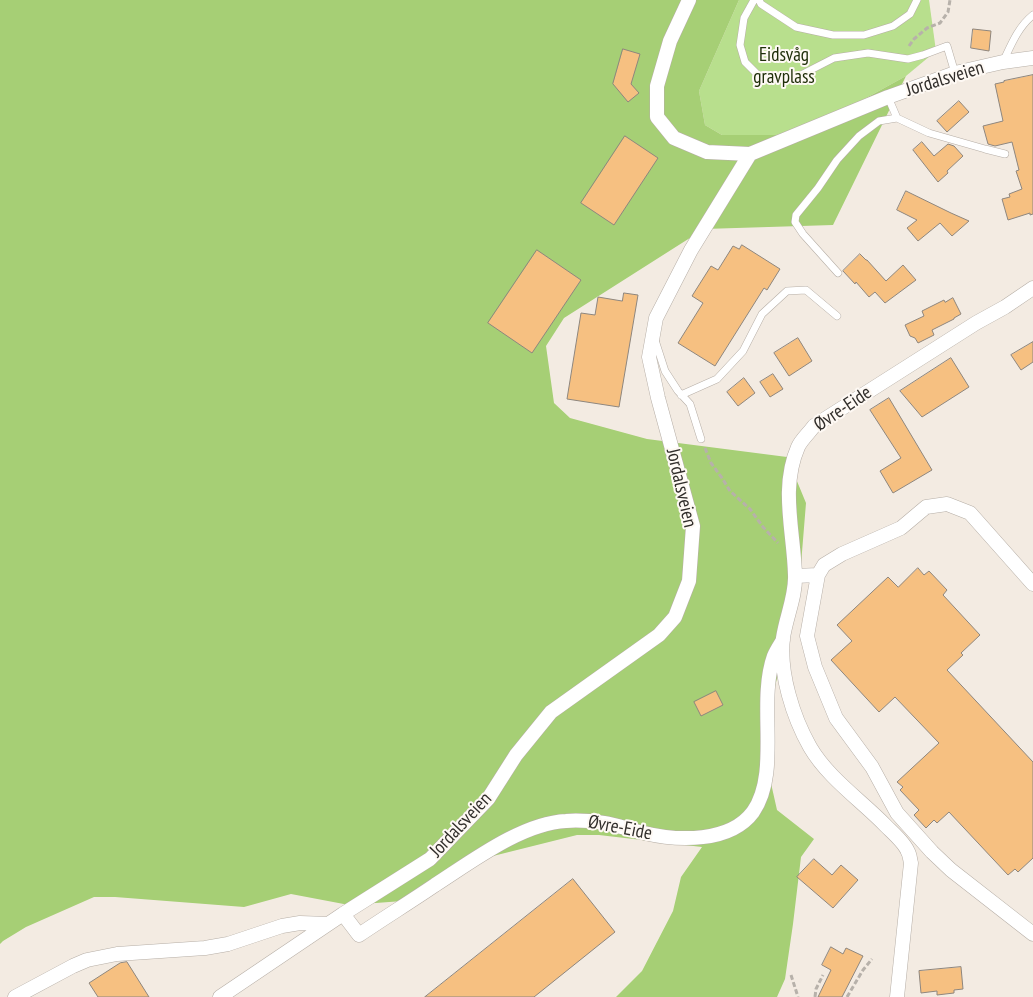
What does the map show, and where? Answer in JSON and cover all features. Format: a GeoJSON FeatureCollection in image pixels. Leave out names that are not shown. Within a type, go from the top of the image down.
{"type":"FeatureCollection","features":[{"type":"Feature","properties":{"kind":"street"},"geometry":{"type":"LineString","coordinates":[[689,0],[670,41],[657,86],[658,117],[674,138],[707,152],[750,154]]}},
{"type":"Feature","properties":{"kind":"street","name":"Jordalsveien"},"geometry":{"type":"LineString","coordinates":[[220,997],[343,914],[430,859],[488,799],[516,755],[551,712],[659,635],[675,617],[689,581],[693,526],[658,398],[649,357],[656,318],[691,250],[750,154],[888,97],[955,73],[1003,62],[1033,58]]}},
{"type":"Feature","properties":{"kind":"street","name":"Øvre-Eide"},"geometry":{"type":"LineString","coordinates":[[897,997],[911,863],[908,851],[880,819],[833,776],[822,763],[811,748],[788,694],[783,661],[783,639],[793,598],[795,576],[789,490],[791,466],[799,445],[814,426],[1033,288]]}},
{"type":"Feature","properties":{"kind":"street"},"geometry":{"type":"LineString","coordinates":[[1033,584],[970,513],[947,504],[926,508],[901,528],[842,554],[824,566],[818,575],[807,636],[815,667],[836,718],[872,767],[897,813],[951,870],[1033,934]]}},
{"type":"Feature","properties":{"kind":"street"},"geometry":{"type":"LineString","coordinates":[[795,576],[818,575]]}},
{"type":"Feature","properties":{"kind":"street","name":"Øvre-Eide"},"geometry":{"type":"LineString","coordinates":[[343,914],[359,935],[487,852],[531,828],[548,824],[563,821],[590,821],[646,834],[670,837],[705,837],[731,830],[744,822],[759,803],[762,794],[766,768],[769,673],[774,655],[783,639]]}},
{"type":"Feature","properties":{"kind":"street"},"geometry":{"type":"LineString","coordinates":[[15,997],[72,966],[87,960],[117,954],[205,948],[228,944],[282,926],[300,923],[328,924]]}},
{"type":"Feature","properties":{"kind":"lane"},"geometry":{"type":"LineString","coordinates":[[754,0],[744,18],[740,45],[745,62],[758,76],[778,79],[797,77],[834,58],[868,53],[908,59],[947,46],[955,73]]}},
{"type":"Feature","properties":{"kind":"lane"},"geometry":{"type":"LineString","coordinates":[[758,0],[761,4],[796,27],[832,35],[864,35],[893,26],[910,14],[917,0]]}},
{"type":"Feature","properties":{"kind":"lane","name":"Jordalsveien"},"geometry":{"type":"LineString","coordinates":[[1003,62],[1013,40],[1027,20],[1033,15]]}},
{"type":"Feature","properties":{"kind":"lane","name":"Jordalsveien"},"geometry":{"type":"LineString","coordinates":[[888,97],[897,118]]}},
{"type":"Feature","properties":{"kind":"lane","name":"Jordalsveien"},"geometry":{"type":"LineString","coordinates":[[838,273],[802,234],[795,222],[796,215],[818,188],[837,160],[859,136],[879,121],[897,118],[929,133],[1005,154]]}},
{"type":"Feature","properties":{"kind":"lane"},"geometry":{"type":"LineString","coordinates":[[681,395],[717,379],[743,351],[762,314],[786,291],[806,290],[837,316]]}},
{"type":"Feature","properties":{"kind":"lane"},"geometry":{"type":"LineString","coordinates":[[653,335],[665,371],[681,395],[690,404],[701,439]]}},
{"type":"Feature","properties":{"kind":"path"},"geometry":{"type":"LineString","coordinates":[[908,59],[907,48],[927,28],[940,23],[948,12],[950,0]]}},
{"type":"Feature","properties":{"kind":"path"},"geometry":{"type":"LineString","coordinates":[[701,439],[711,463],[730,491],[750,509],[775,541],[786,550],[793,552]]}},
{"type":"Feature","properties":{"kind":"path"},"geometry":{"type":"LineString","coordinates":[[847,997],[872,959]]}},
{"type":"Feature","properties":{"kind":"path"},"geometry":{"type":"LineString","coordinates":[[790,974],[798,997]]}},
{"type":"Feature","properties":{"kind":"path"},"geometry":{"type":"LineString","coordinates":[[815,997],[816,989],[823,975]]}},
{"type":"Feature","properties":{"kind":"green space"},"geometry":{"type":"Polygon","coordinates":[[[0,0],[739,0],[699,91],[705,125],[722,135],[790,135],[817,125],[906,76],[833,225],[704,229],[564,318],[546,346],[554,403],[570,418],[647,439],[787,457],[806,503],[799,589],[768,715],[768,770],[777,810],[814,839],[801,857],[785,979],[777,997],[616,997],[642,971],[673,911],[681,877],[702,847],[599,835],[577,835],[477,860],[416,900],[349,905],[291,894],[244,907],[94,897],[26,927],[0,944],[0,0]]]}},
{"type":"Feature","properties":{"kind":"green space","name":"Eidsvåg gravplass"},"geometry":{"type":"Polygon","coordinates":[[[739,0],[929,0],[936,51],[906,76],[817,125],[790,135],[722,135],[705,125],[699,91],[739,0]]]}},
{"type":"Feature","properties":{"kind":"building"},"geometry":{"type":"Polygon","coordinates":[[[973,29],[991,31],[989,51],[971,48],[973,29]]]}},
{"type":"Feature","properties":{"kind":"building"},"geometry":{"type":"Polygon","coordinates":[[[623,49],[640,54],[631,84],[639,93],[628,102],[613,84],[623,49]]]}},
{"type":"Feature","properties":{"kind":"building"},"geometry":{"type":"Polygon","coordinates":[[[1033,75],[1033,214],[1030,215],[1030,213],[1008,220],[1002,199],[1010,197],[1009,194],[1022,189],[1016,171],[1019,170],[1012,142],[995,146],[988,144],[983,126],[1003,121],[995,84],[1033,75]]]}},
{"type":"Feature","properties":{"kind":"building"},"geometry":{"type":"Polygon","coordinates":[[[959,101],[969,112],[947,132],[937,121],[959,101]]]}},
{"type":"Feature","properties":{"kind":"building"},"geometry":{"type":"Polygon","coordinates":[[[625,136],[658,158],[614,225],[581,203],[625,136]]]}},
{"type":"Feature","properties":{"kind":"building"},"geometry":{"type":"Polygon","coordinates":[[[922,142],[934,156],[948,144],[954,146],[963,156],[938,182],[913,150],[922,142]]]}},
{"type":"Feature","properties":{"kind":"building"},"geometry":{"type":"Polygon","coordinates":[[[906,191],[969,221],[952,236],[940,223],[918,241],[907,228],[917,220],[897,210],[906,191]]]}},
{"type":"Feature","properties":{"kind":"building"},"geometry":{"type":"Polygon","coordinates":[[[742,245],[780,269],[767,290],[764,288],[715,366],[678,343],[703,303],[692,296],[711,266],[718,270],[733,246],[739,249],[742,245]]]}},
{"type":"Feature","properties":{"kind":"building"},"geometry":{"type":"Polygon","coordinates":[[[537,250],[581,280],[532,353],[488,323],[537,250]]]}},
{"type":"Feature","properties":{"kind":"building"},"geometry":{"type":"Polygon","coordinates":[[[860,254],[886,281],[903,265],[916,280],[885,303],[875,292],[869,297],[843,271],[860,254]]]}},
{"type":"Feature","properties":{"kind":"building"},"geometry":{"type":"Polygon","coordinates":[[[624,293],[638,295],[619,407],[567,399],[581,313],[595,315],[598,297],[622,301],[624,293]]]}},
{"type":"Feature","properties":{"kind":"building"},"geometry":{"type":"Polygon","coordinates":[[[953,298],[961,314],[932,330],[934,335],[918,343],[915,338],[910,336],[905,325],[924,316],[922,311],[944,300],[945,302],[953,298]]]}},
{"type":"Feature","properties":{"kind":"building"},"geometry":{"type":"Polygon","coordinates":[[[798,338],[812,361],[789,376],[774,353],[798,338]]]}},
{"type":"Feature","properties":{"kind":"building"},"geometry":{"type":"Polygon","coordinates":[[[1033,342],[1033,362],[1021,370],[1011,355],[1033,342]]]}},
{"type":"Feature","properties":{"kind":"building"},"geometry":{"type":"Polygon","coordinates":[[[951,358],[969,387],[922,417],[900,391],[951,358]]]}},
{"type":"Feature","properties":{"kind":"building"},"geometry":{"type":"Polygon","coordinates":[[[773,374],[783,389],[770,397],[760,382],[773,374]]]}},
{"type":"Feature","properties":{"kind":"building"},"geometry":{"type":"Polygon","coordinates":[[[744,378],[755,393],[738,406],[727,392],[744,378]]]}},
{"type":"Feature","properties":{"kind":"building"},"geometry":{"type":"Polygon","coordinates":[[[889,398],[932,470],[893,493],[880,471],[901,458],[870,410],[889,398]]]}},
{"type":"Feature","properties":{"kind":"building"},"geometry":{"type":"Polygon","coordinates":[[[918,568],[924,575],[929,571],[947,590],[943,595],[980,635],[947,670],[1033,762],[1033,858],[1018,872],[1015,869],[1008,875],[949,812],[937,823],[934,820],[926,828],[914,815],[919,810],[900,790],[903,787],[897,782],[939,743],[895,697],[879,712],[831,660],[852,641],[837,625],[888,577],[898,587],[918,568]]]}},
{"type":"Feature","properties":{"kind":"building"},"geometry":{"type":"Polygon","coordinates":[[[716,691],[723,705],[701,716],[694,702],[716,691]]]}},
{"type":"Feature","properties":{"kind":"building"},"geometry":{"type":"Polygon","coordinates":[[[814,859],[832,875],[841,865],[858,880],[833,908],[797,877],[814,859]]]}},
{"type":"Feature","properties":{"kind":"building"},"geometry":{"type":"Polygon","coordinates":[[[573,879],[615,932],[534,997],[425,997],[573,879]]]}},
{"type":"Feature","properties":{"kind":"building"},"geometry":{"type":"Polygon","coordinates":[[[831,947],[843,954],[846,948],[863,956],[842,997],[818,997],[831,970],[822,965],[831,947]]]}},
{"type":"Feature","properties":{"kind":"building"},"geometry":{"type":"Polygon","coordinates":[[[127,962],[149,997],[98,997],[89,983],[120,963],[127,962]]]}},
{"type":"Feature","properties":{"kind":"building"},"geometry":{"type":"Polygon","coordinates":[[[961,967],[963,989],[954,990],[954,993],[937,995],[937,991],[921,993],[919,971],[961,967]]]}}]}
